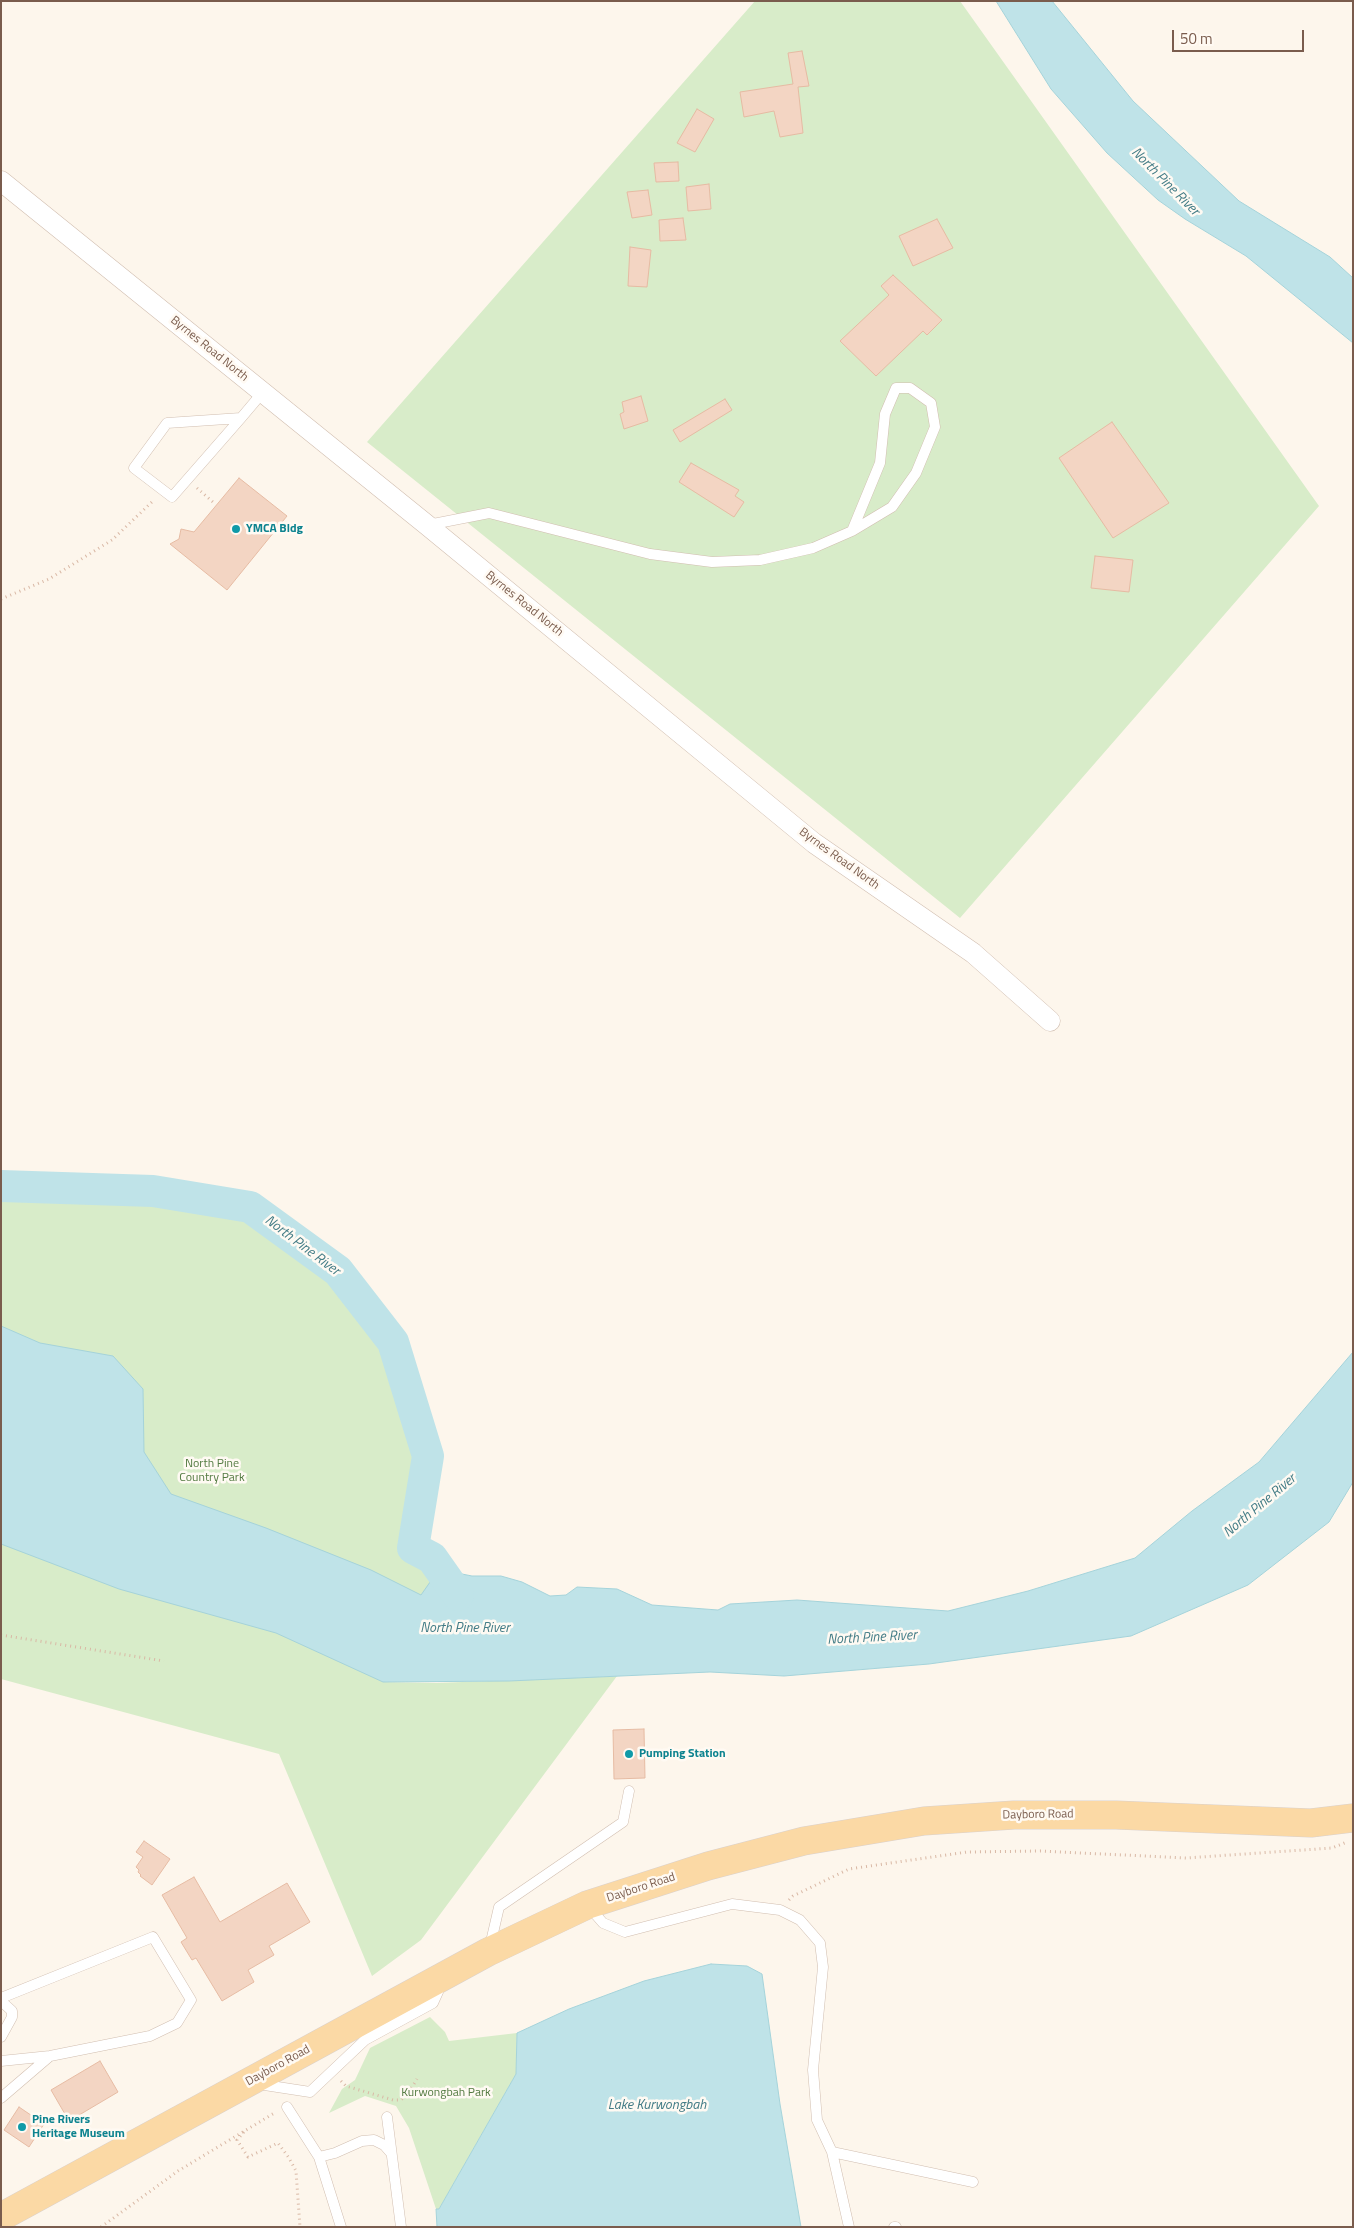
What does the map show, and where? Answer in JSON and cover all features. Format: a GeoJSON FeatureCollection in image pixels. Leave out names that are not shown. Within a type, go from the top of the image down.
{"type":"FeatureCollection","features":[{"type":"Feature","properties":{"kind":"main road","name":"Dayboro Road"},"geometry":{"type":"LineString","coordinates":[[1,2217],[488,1952],[587,1905],[708,1866],[804,1841],[924,1822],[1014,1815],[1067,1814],[1311,1823],[1353,1818]]}},
{"type":"Feature","properties":{"kind":"street","name":"Byrnes Road North"},"geometry":{"type":"LineString","coordinates":[[1,181],[427,525],[814,842],[973,953],[1050,1021]]}},
{"type":"Feature","properties":{"kind":"lane"},"geometry":{"type":"LineString","coordinates":[[427,525],[489,513],[650,554],[712,562],[760,560],[813,548],[852,532],[892,507],[916,473],[935,427],[931,403],[910,388],[896,388],[885,414],[880,463],[852,532]]}},
{"type":"Feature","properties":{"kind":"lane"},"geometry":{"type":"LineString","coordinates":[[241,418],[167,424],[134,468],[172,497],[186,480],[241,418],[263,392]]}},
{"type":"Feature","properties":{"kind":"lane"},"geometry":{"type":"LineString","coordinates":[[488,1952],[499,1908],[623,1822],[628,1791]]}},
{"type":"Feature","properties":{"kind":"lane"},"geometry":{"type":"LineString","coordinates":[[587,1905],[604,1923],[625,1932],[732,1904],[780,1910],[800,1920],[820,1943],[823,1967],[813,2070],[817,2120],[832,2152],[849,2227]]}},
{"type":"Feature","properties":{"kind":"lane"},"geometry":{"type":"LineString","coordinates":[[1,2037],[12,2017],[12,2011],[1,2000],[153,1937],[191,2000],[177,2023],[150,2036],[50,2056],[1,2061]]}},
{"type":"Feature","properties":{"kind":"lane"},"geometry":{"type":"LineString","coordinates":[[248,2083],[310,2092],[365,2040],[433,2003],[445,1975]]}},
{"type":"Feature","properties":{"kind":"lane"},"geometry":{"type":"LineString","coordinates":[[1,2098],[50,2056]]}},
{"type":"Feature","properties":{"kind":"lane"},"geometry":{"type":"LineString","coordinates":[[287,2107],[319,2156],[341,2227]]}},
{"type":"Feature","properties":{"kind":"lane"},"geometry":{"type":"LineString","coordinates":[[387,2117],[401,2227]]}},
{"type":"Feature","properties":{"kind":"lane"},"geometry":{"type":"LineString","coordinates":[[319,2156],[335,2153],[362,2141],[374,2140],[391,2153]]}},
{"type":"Feature","properties":{"kind":"lane"},"geometry":{"type":"LineString","coordinates":[[832,2152],[973,2182]]}},
{"type":"Feature","properties":{"kind":"path"},"geometry":{"type":"LineString","coordinates":[[186,480],[214,502]]}},
{"type":"Feature","properties":{"kind":"path"},"geometry":{"type":"LineString","coordinates":[[1,599],[48,579],[112,540],[163,491]]}},
{"type":"Feature","properties":{"kind":"path"},"geometry":{"type":"LineString","coordinates":[[1,1634],[164,1661]]}},
{"type":"Feature","properties":{"kind":"path"},"geometry":{"type":"LineString","coordinates":[[780,1910],[793,1896],[849,1869],[967,1852],[1040,1851],[1186,1858],[1332,1848],[1353,1840]]}},
{"type":"Feature","properties":{"kind":"path"},"geometry":{"type":"LineString","coordinates":[[331,2072],[346,2086],[393,2100],[400,2100],[409,2092],[417,2079]]}},
{"type":"Feature","properties":{"kind":"path"},"geometry":{"type":"LineString","coordinates":[[101,2227],[178,2171],[287,2107]]}},
{"type":"Feature","properties":{"kind":"path"},"geometry":{"type":"LineString","coordinates":[[244,2131],[237,2140],[248,2157],[278,2143],[289,2158],[296,2170],[300,2227]]}},
{"type":"Feature","properties":{"kind":"green space"},"geometry":{"type":"Polygon","coordinates":[[[755,1],[960,1],[1319,506],[960,918],[367,442],[755,1]]]}},
{"type":"Feature","properties":{"kind":"green space","name":"North Pine Country Park"},"geometry":{"type":"Polygon","coordinates":[[[1,1186],[153,1190],[250,1207],[338,1271],[393,1342],[428,1456],[413,1548],[432,1558],[442,1572],[384,1682],[437,1683],[617,1676],[421,1940],[372,1976],[279,1754],[1,1679],[1,1186]]]}},
{"type":"Feature","properties":{"kind":"green space","name":"Kurwongbah Park"},"geometry":{"type":"Polygon","coordinates":[[[430,2017],[445,2032],[449,2041],[517,2033],[516,2074],[439,2209],[436,2209],[409,2128],[396,2106],[365,2096],[329,2113],[342,2089],[355,2080],[370,2048],[430,2017]]]}},
{"type":"Feature","properties":{"kind":"water","name":"North Pine River"},"geometry":{"type":"Polygon","coordinates":[[[996,1],[1052,1],[1133,101],[1239,201],[1330,257],[1353,278],[1353,343],[1246,256],[1185,219],[1158,200],[1107,153],[1051,89],[996,1]]]}},
{"type":"Feature","properties":{"kind":"water"},"geometry":{"type":"Polygon","coordinates":[[[1,1326],[40,1343],[113,1356],[143,1389],[144,1452],[171,1494],[266,1528],[371,1570],[421,1595],[435,1575],[432,1558],[452,1572],[472,1576],[501,1576],[522,1582],[550,1596],[566,1595],[577,1587],[617,1589],[652,1605],[718,1610],[730,1604],[797,1600],[948,1611],[1028,1591],[1135,1558],[1192,1511],[1259,1462],[1353,1352],[1353,1482],[1329,1522],[1248,1585],[1131,1636],[929,1664],[784,1676],[710,1672],[509,1681],[383,1682],[276,1633],[119,1589],[1,1544],[1,1326]]]}},
{"type":"Feature","properties":{"kind":"water","name":"Lake Kurwongbah"},"geometry":{"type":"Polygon","coordinates":[[[711,1964],[747,1966],[762,1974],[780,2104],[801,2227],[437,2227],[436,2209],[439,2209],[516,2074],[517,2033],[569,2009],[644,1981],[711,1964]]]}},
{"type":"Feature","properties":{"kind":"building"},"geometry":{"type":"Polygon","coordinates":[[[802,51],[809,86],[798,87],[803,133],[780,137],[774,111],[744,117],[740,92],[793,84],[788,53],[802,51]]]}},
{"type":"Feature","properties":{"kind":"building"},"geometry":{"type":"Polygon","coordinates":[[[697,109],[714,119],[695,152],[677,143],[697,109]]]}},
{"type":"Feature","properties":{"kind":"building"},"geometry":{"type":"Polygon","coordinates":[[[678,162],[679,181],[656,182],[654,163],[678,162]]]}},
{"type":"Feature","properties":{"kind":"building"},"geometry":{"type":"Polygon","coordinates":[[[709,184],[711,209],[688,211],[686,187],[709,184]]]}},
{"type":"Feature","properties":{"kind":"building"},"geometry":{"type":"Polygon","coordinates":[[[648,190],[652,215],[632,218],[627,192],[648,190]]]}},
{"type":"Feature","properties":{"kind":"building"},"geometry":{"type":"Polygon","coordinates":[[[683,218],[686,240],[660,241],[659,220],[683,218]]]}},
{"type":"Feature","properties":{"kind":"building"},"geometry":{"type":"Polygon","coordinates":[[[937,219],[953,248],[913,266],[899,236],[937,219]]]}},
{"type":"Feature","properties":{"kind":"building"},"geometry":{"type":"Polygon","coordinates":[[[630,247],[651,250],[647,287],[628,286],[630,247]]]}},
{"type":"Feature","properties":{"kind":"building"},"geometry":{"type":"Polygon","coordinates":[[[893,275],[942,320],[927,335],[923,331],[876,376],[840,341],[889,295],[881,286],[893,275]]]}},
{"type":"Feature","properties":{"kind":"building"},"geometry":{"type":"Polygon","coordinates":[[[641,396],[648,421],[624,429],[620,414],[624,412],[622,402],[641,396]]]}},
{"type":"Feature","properties":{"kind":"building"},"geometry":{"type":"Polygon","coordinates":[[[725,399],[732,410],[680,442],[673,430],[725,399]]]}},
{"type":"Feature","properties":{"kind":"building"},"geometry":{"type":"Polygon","coordinates":[[[1112,422],[1169,503],[1113,538],[1059,458],[1112,422]]]}},
{"type":"Feature","properties":{"kind":"building"},"geometry":{"type":"Polygon","coordinates":[[[691,463],[739,490],[735,496],[744,502],[734,517],[679,482],[691,463]]]}},
{"type":"Feature","properties":{"kind":"building","name":"YMCA Bldg"},"geometry":{"type":"Polygon","coordinates":[[[239,478],[287,516],[227,590],[170,544],[179,539],[181,529],[194,532],[239,478]]]}},
{"type":"Feature","properties":{"kind":"building"},"geometry":{"type":"Polygon","coordinates":[[[1095,556],[1133,560],[1129,592],[1091,588],[1095,556]]]}},
{"type":"Feature","properties":{"kind":"building","name":"Pumping Station"},"geometry":{"type":"Polygon","coordinates":[[[644,1729],[645,1778],[614,1779],[613,1730],[644,1729]]]}},
{"type":"Feature","properties":{"kind":"building"},"geometry":{"type":"Polygon","coordinates":[[[144,1841],[170,1859],[152,1885],[140,1876],[139,1870],[136,1867],[143,1857],[136,1852],[144,1841]]]}},
{"type":"Feature","properties":{"kind":"building"},"geometry":{"type":"Polygon","coordinates":[[[194,1877],[220,1922],[287,1883],[310,1922],[269,1946],[274,1955],[248,1970],[254,1982],[222,2001],[196,1958],[192,1960],[181,1942],[187,1938],[162,1895],[194,1877]]]}},
{"type":"Feature","properties":{"kind":"building"},"geometry":{"type":"Polygon","coordinates":[[[100,2061],[118,2092],[69,2121],[51,2090],[100,2061]]]}},
{"type":"Feature","properties":{"kind":"building","name":"Pine Rivers Heritage Museum"},"geometry":{"type":"Polygon","coordinates":[[[19,2107],[44,2124],[29,2147],[4,2130],[19,2107]]]}},
{"type":"Feature","properties":{"kind":"waterway","name":"North Pine River"},"geometry":{"type":"LineString","coordinates":[[1,1186],[153,1191],[250,1207],[338,1271],[393,1342],[428,1456],[413,1548],[432,1558],[458,1595]]}},
{"type":"Feature","properties":{"kind":"place","name":"YMCA Bldg"},"geometry":{"type":"Point","coordinates":[236,529]}},
{"type":"Feature","properties":{"kind":"place","name":"Pumping Station"},"geometry":{"type":"Point","coordinates":[629,1754]}},
{"type":"Feature","properties":{"kind":"place","name":"Pine Rivers Heritage Museum"},"geometry":{"type":"Point","coordinates":[22,2127]}}]}
